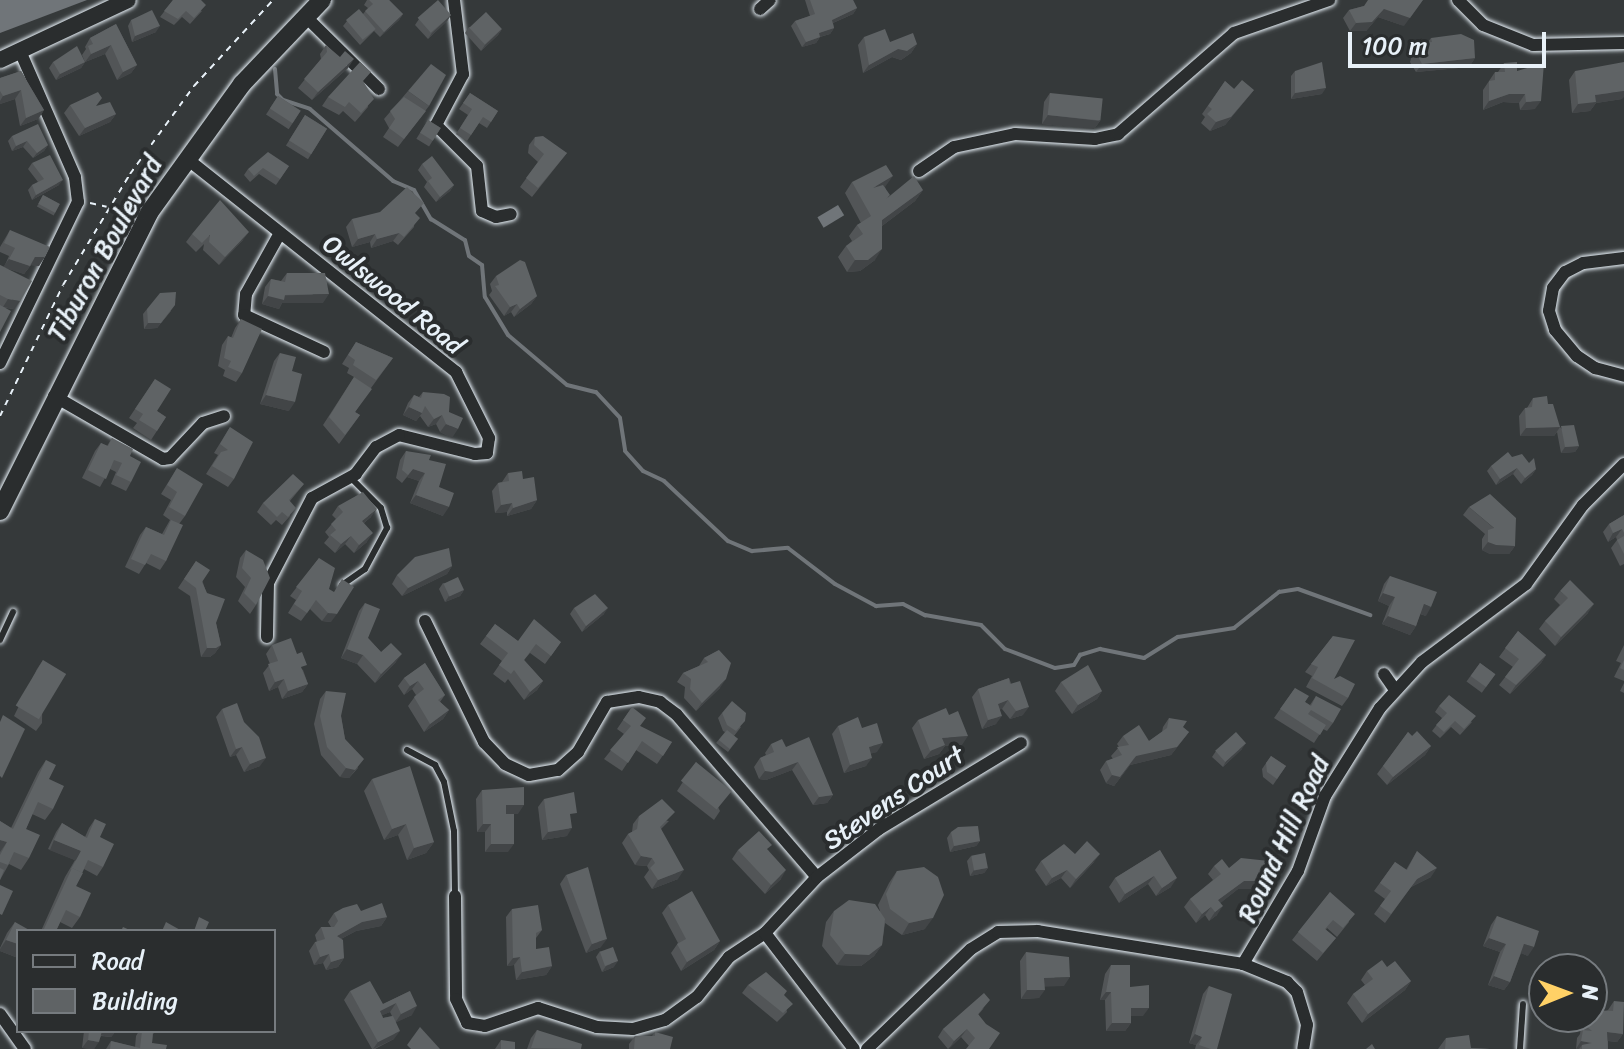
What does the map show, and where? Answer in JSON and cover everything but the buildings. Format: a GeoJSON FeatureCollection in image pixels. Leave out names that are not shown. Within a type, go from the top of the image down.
{"type":"FeatureCollection","features":[{"type":"Feature","properties":{"kind":"main road","name":"Tiburon Boulevard"},"geometry":{"type":"LineString","coordinates":[[0,511],[127,251],[186,158],[251,74],[322,0]]}},
{"type":"Feature","properties":{"kind":"street"},"geometry":{"type":"LineString","coordinates":[[0,60],[128,0]]}},
{"type":"Feature","properties":{"kind":"street"},"geometry":{"type":"LineString","coordinates":[[454,0],[463,74],[439,112],[436,125],[477,166],[482,211],[496,217],[511,214]]}},
{"type":"Feature","properties":{"kind":"street"},"geometry":{"type":"LineString","coordinates":[[919,171],[954,147],[1015,134],[1095,139],[1118,134],[1234,33],[1329,0]]}},
{"type":"Feature","properties":{"kind":"street"},"geometry":{"type":"LineString","coordinates":[[1458,0],[1483,25],[1533,45],[1624,43]]}},
{"type":"Feature","properties":{"kind":"street"},"geometry":{"type":"LineString","coordinates":[[305,16],[379,89]]}},
{"type":"Feature","properties":{"kind":"street"},"geometry":{"type":"LineString","coordinates":[[0,363],[78,202],[75,177],[20,51]]}},
{"type":"Feature","properties":{"kind":"street","name":"Owlswood Road"},"geometry":{"type":"LineString","coordinates":[[186,158],[456,372],[486,428],[487,453],[399,435],[376,447],[350,477],[312,498],[289,536],[268,583],[267,637]]}},
{"type":"Feature","properties":{"kind":"street"},"geometry":{"type":"LineString","coordinates":[[280,233],[246,294],[244,315],[324,352]]}},
{"type":"Feature","properties":{"kind":"street"},"geometry":{"type":"LineString","coordinates":[[1624,258],[1583,263],[1565,272],[1553,288],[1549,311],[1555,330],[1577,356],[1595,368],[1624,376]]}},
{"type":"Feature","properties":{"kind":"street"},"geometry":{"type":"LineString","coordinates":[[54,396],[163,459],[170,458],[203,423],[224,416]]}},
{"type":"Feature","properties":{"kind":"street","name":"Round Hill Road"},"geometry":{"type":"LineString","coordinates":[[1243,964],[1298,871],[1325,796],[1395,690],[1422,662],[1526,584],[1583,505],[1624,464]]}},
{"type":"Feature","properties":{"kind":"street"},"geometry":{"type":"LineString","coordinates":[[425,621],[484,742],[505,764],[529,775],[558,770],[578,752],[607,702],[639,697],[660,702],[677,715],[817,877]]}},
{"type":"Feature","properties":{"kind":"street"},"geometry":{"type":"LineString","coordinates":[[1384,674],[1395,690]]}},
{"type":"Feature","properties":{"kind":"street","name":"Stevens Court"},"geometry":{"type":"LineString","coordinates":[[455,896],[456,999],[459,1014],[476,1026],[538,1008],[597,1027],[633,1029],[665,1020],[697,997],[729,957],[765,933],[817,877],[879,829],[1021,743]]}},
{"type":"Feature","properties":{"kind":"street"},"geometry":{"type":"LineString","coordinates":[[867,1049],[971,949],[998,932],[1038,931],[1243,964],[1275,976],[1297,992],[1307,1025],[1303,1049]]}},
{"type":"Feature","properties":{"kind":"street"},"geometry":{"type":"LineString","coordinates":[[765,933],[854,1049]]}},
{"type":"Feature","properties":{"kind":"street"},"geometry":{"type":"LineString","coordinates":[[0,1014],[25,1049]]}},
{"type":"Feature","properties":{"kind":"lane"},"geometry":{"type":"LineString","coordinates":[[342,585],[365,569],[387,528],[381,508],[350,477]]}},
{"type":"Feature","properties":{"kind":"lane"},"geometry":{"type":"LineString","coordinates":[[0,640],[13,612]]}},
{"type":"Feature","properties":{"kind":"lane"},"geometry":{"type":"LineString","coordinates":[[407,750],[435,765],[444,782],[454,831],[455,896]]}},
{"type":"Feature","properties":{"kind":"lane"},"geometry":{"type":"LineString","coordinates":[[1520,1049],[1523,1004]]}},
{"type":"Feature","properties":{"kind":"path"},"geometry":{"type":"LineString","coordinates":[[0,416],[54,302],[109,207],[194,86],[273,0]]}},
{"type":"Feature","properties":{"kind":"path"},"geometry":{"type":"LineString","coordinates":[[78,202],[109,207]]}},
{"type":"Feature","properties":{"kind":"shaded area"},"geometry":{"type":"Polygon","coordinates":[[[0,0],[87,0],[0,33],[0,0]]]}},
{"type":"Feature","properties":{"kind":"shaded area"},"geometry":{"type":"Polygon","coordinates":[[[838,205],[844,215],[824,228],[817,217],[838,205]]]}},
{"type":"Feature","properties":{"kind":"waterway"},"geometry":{"type":"LineString","coordinates":[[275,69],[277,94],[283,100],[310,109],[393,181],[414,190],[431,219],[465,240],[469,256],[482,265],[485,297],[508,335],[567,385],[596,392],[620,418],[625,451],[643,471],[664,481],[728,541],[752,551],[788,548],[835,584],[876,606],[903,604],[925,615],[981,625],[1005,649],[1055,668],[1074,665],[1080,655],[1100,649],[1144,658],[1178,637],[1234,628],[1279,592],[1298,589],[1370,615]]}}]}
